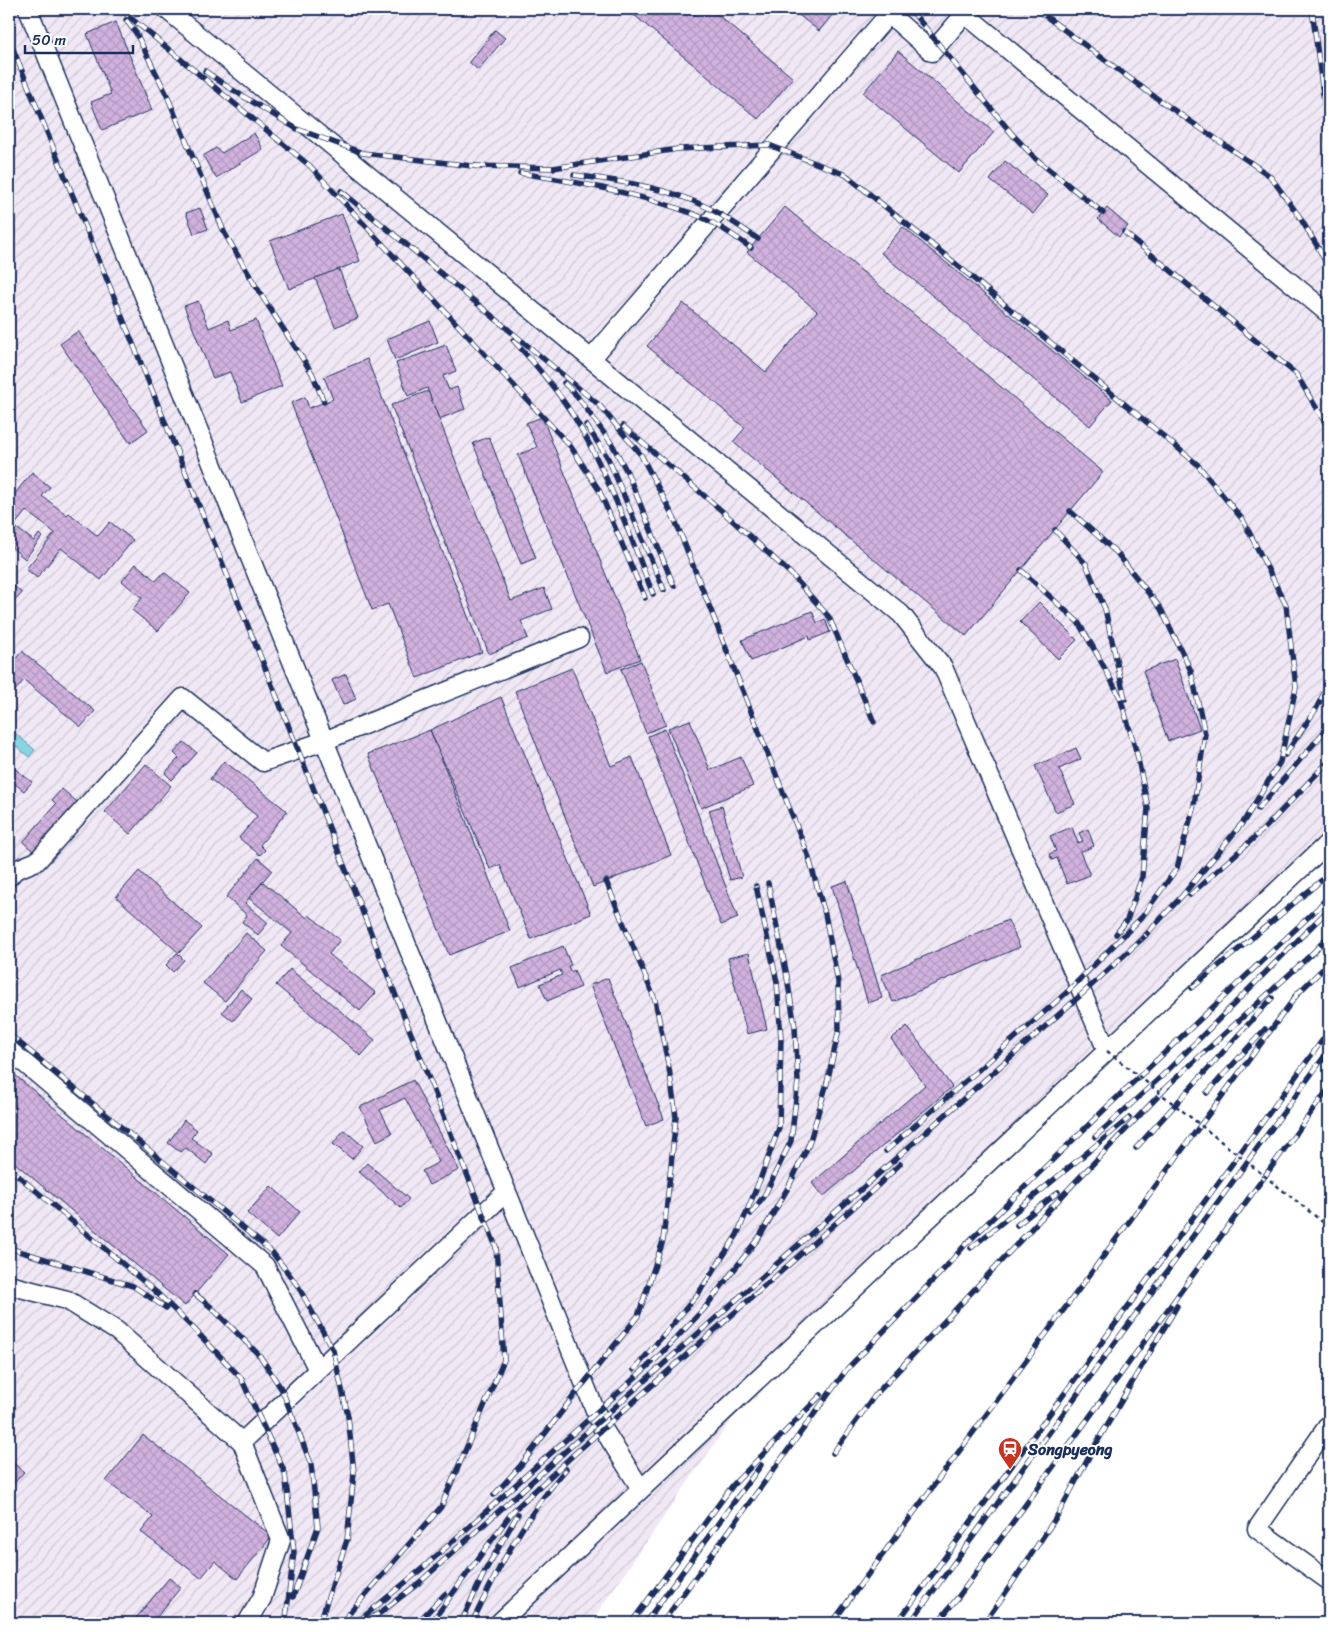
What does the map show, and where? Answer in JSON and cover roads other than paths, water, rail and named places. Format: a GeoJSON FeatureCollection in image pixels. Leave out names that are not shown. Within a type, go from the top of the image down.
{"type":"FeatureCollection","features":[{"type":"Feature","properties":{"kind":"street"},"geometry":{"type":"LineString","coordinates":[[28,9],[602,1427],[641,1490]]}},
{"type":"Feature","properties":{"kind":"street"},"geometry":{"type":"LineString","coordinates":[[166,9],[901,614],[943,667],[1107,1051]]}},
{"type":"Feature","properties":{"kind":"street"},"geometry":{"type":"LineString","coordinates":[[591,359],[889,14],[932,52],[964,10],[1329,314]]}},
{"type":"Feature","properties":{"kind":"street"},"geometry":{"type":"LineString","coordinates":[[9,876],[15,870],[36,861],[183,698],[264,762],[324,741],[578,638]]}},
{"type":"Feature","properties":{"kind":"street"},"geometry":{"type":"LineString","coordinates":[[499,1623],[1329,842]]}},
{"type":"Feature","properties":{"kind":"street"},"geometry":{"type":"LineString","coordinates":[[9,1050],[265,1266],[318,1370]]}},
{"type":"Feature","properties":{"kind":"street"},"geometry":{"type":"LineString","coordinates":[[242,1442],[506,1192]]}},
{"type":"Feature","properties":{"kind":"street"},"geometry":{"type":"LineString","coordinates":[[9,1285],[68,1300],[117,1330],[242,1442],[281,1540],[262,1598],[247,1623]]}},
{"type":"Feature","properties":{"kind":"street"},"geometry":{"type":"LineString","coordinates":[[1329,1424],[1257,1529],[1329,1581]]}},
{"type":"Feature","properties":{"kind":"water"},"geometry":{"type":"Polygon","coordinates":[[[9,728],[35,750],[29,757],[9,740],[9,728]]]}},
{"type":"Feature","properties":{"kind":"railway"},"geometry":{"type":"LineString","coordinates":[[120,9],[310,166],[571,447],[599,490],[645,598]]}},
{"type":"Feature","properties":{"kind":"railway"},"geometry":{"type":"LineString","coordinates":[[910,9],[1012,134],[1036,159],[1103,213]]}},
{"type":"Feature","properties":{"kind":"railway"},"geometry":{"type":"LineString","coordinates":[[1036,9],[1155,97],[1270,176],[1299,216],[1329,269]]}},
{"type":"Feature","properties":{"kind":"railway"},"geometry":{"type":"LineString","coordinates":[[1312,9],[1329,141]]}},
{"type":"Feature","properties":{"kind":"railway"},"geometry":{"type":"LineString","coordinates":[[126,20],[136,33],[166,93],[225,234],[260,293],[312,373],[324,402]]}},
{"type":"Feature","properties":{"kind":"railway"},"geometry":{"type":"LineString","coordinates":[[9,39],[283,712],[496,1247],[504,1360],[441,1507],[341,1623]]}},
{"type":"Feature","properties":{"kind":"railway"},"geometry":{"type":"LineString","coordinates":[[205,71],[297,129],[363,153],[481,167]]}},
{"type":"Feature","properties":{"kind":"railway"},"geometry":{"type":"LineString","coordinates":[[475,166],[553,168],[678,149],[769,145],[846,175],[1197,464],[1243,520],[1286,605],[1296,687],[1280,762],[1244,821],[1182,896],[1141,940]]}},
{"type":"Feature","properties":{"kind":"railway"},"geometry":{"type":"LineString","coordinates":[[520,173],[607,189],[670,206],[707,220],[751,248]]}},
{"type":"Feature","properties":{"kind":"railway"},"geometry":{"type":"LineString","coordinates":[[574,175],[617,181],[674,194],[715,212],[758,239]]}},
{"type":"Feature","properties":{"kind":"railway"},"geometry":{"type":"LineString","coordinates":[[341,191],[430,264]]}},
{"type":"Feature","properties":{"kind":"railway"},"geometry":{"type":"LineString","coordinates":[[1124,232],[1296,374],[1329,429]]}},
{"type":"Feature","properties":{"kind":"railway"},"geometry":{"type":"LineString","coordinates":[[356,1623],[424,1567],[657,1358],[704,1309],[760,1236],[789,1186],[809,1144],[827,1083],[839,1029],[838,982],[825,914],[808,855],[675,520],[641,455],[599,405],[426,261]]}},
{"type":"Feature","properties":{"kind":"railway"},"geometry":{"type":"LineString","coordinates":[[513,340],[549,382],[580,427],[610,488],[653,594]]}},
{"type":"Feature","properties":{"kind":"railway"},"geometry":{"type":"LineString","coordinates":[[564,383],[577,396],[612,444],[627,472],[674,586]]}},
{"type":"Feature","properties":{"kind":"railway"},"geometry":{"type":"LineString","coordinates":[[586,425],[608,458],[664,590]]}},
{"type":"Feature","properties":{"kind":"railway"},"geometry":{"type":"LineString","coordinates":[[623,426],[722,511],[791,574],[829,617],[874,722]]}},
{"type":"Feature","properties":{"kind":"railway"},"geometry":{"type":"LineString","coordinates":[[886,1151],[1066,993],[1142,917],[1177,868],[1194,805],[1205,734],[1191,671],[1161,609],[1117,553],[1070,511]]}},
{"type":"Feature","properties":{"kind":"railway"},"geometry":{"type":"LineString","coordinates":[[1055,530],[1086,564],[1105,609],[1125,699]]}},
{"type":"Feature","properties":{"kind":"railway"},"geometry":{"type":"LineString","coordinates":[[1021,570],[1078,622],[1120,697],[1137,754],[1148,808],[1142,877],[1127,920],[1116,934]]}},
{"type":"Feature","properties":{"kind":"railway"},"geometry":{"type":"LineString","coordinates":[[1285,755],[1316,709],[1329,683]]}},
{"type":"Feature","properties":{"kind":"railway"},"geometry":{"type":"LineString","coordinates":[[1258,809],[1329,726]]}},
{"type":"Feature","properties":{"kind":"railway"},"geometry":{"type":"LineString","coordinates":[[1190,895],[1264,829],[1329,761]]}},
{"type":"Feature","properties":{"kind":"railway"},"geometry":{"type":"LineString","coordinates":[[1192,988],[1329,874]]}},
{"type":"Feature","properties":{"kind":"railway"},"geometry":{"type":"LineString","coordinates":[[494,1495],[521,1465],[638,1316],[663,1241],[676,1117],[669,1068],[655,1000],[606,881]]}},
{"type":"Feature","properties":{"kind":"railway"},"geometry":{"type":"LineString","coordinates":[[751,1214],[765,1194],[791,1141],[798,1081],[795,1027],[768,883]]}},
{"type":"Feature","properties":{"kind":"railway"},"geometry":{"type":"LineString","coordinates":[[634,1370],[698,1294],[737,1235],[779,1128],[781,1039],[777,982],[756,886]]}},
{"type":"Feature","properties":{"kind":"railway"},"geometry":{"type":"LineString","coordinates":[[662,1623],[847,1369],[965,1245],[1107,1107],[1318,908],[1329,895]]}},
{"type":"Feature","properties":{"kind":"railway"},"geometry":{"type":"LineString","coordinates":[[1095,1137],[1164,1074],[1329,909]]}},
{"type":"Feature","properties":{"kind":"railway"},"geometry":{"type":"LineString","coordinates":[[369,1619],[380,1613],[420,1582],[1146,935]]}},
{"type":"Feature","properties":{"kind":"railway"},"geometry":{"type":"LineString","coordinates":[[1312,954],[1329,935]]}},
{"type":"Feature","properties":{"kind":"railway"},"geometry":{"type":"LineString","coordinates":[[1164,1089],[1316,950]]}},
{"type":"Feature","properties":{"kind":"railway"},"geometry":{"type":"LineString","coordinates":[[1295,996],[1329,963]]}},
{"type":"Feature","properties":{"kind":"railway"},"geometry":{"type":"LineString","coordinates":[[832,1623],[1299,992]]}},
{"type":"Feature","properties":{"kind":"railway"},"geometry":{"type":"LineString","coordinates":[[1136,1148],[1272,998]]}},
{"type":"Feature","properties":{"kind":"railway"},"geometry":{"type":"LineString","coordinates":[[1207,1093],[1265,1029]]}},
{"type":"Feature","properties":{"kind":"railway"},"geometry":{"type":"LineString","coordinates":[[897,1623],[1329,1031]]}},
{"type":"Feature","properties":{"kind":"railway"},"geometry":{"type":"LineString","coordinates":[[9,1034],[272,1252],[298,1286],[333,1350],[348,1416],[354,1473],[347,1540],[323,1613],[316,1623]]}},
{"type":"Feature","properties":{"kind":"railway"},"geometry":{"type":"LineString","coordinates":[[910,1623],[1329,1050]]}},
{"type":"Feature","properties":{"kind":"railway"},"geometry":{"type":"LineString","coordinates":[[833,1453],[876,1394],[1168,1086]]}},
{"type":"Feature","properties":{"kind":"railway"},"geometry":{"type":"LineString","coordinates":[[937,1623],[959,1596],[1329,1088]]}},
{"type":"Feature","properties":{"kind":"railway"},"geometry":{"type":"LineString","coordinates":[[971,1248],[1129,1118]]}},
{"type":"Feature","properties":{"kind":"railway"},"geometry":{"type":"LineString","coordinates":[[431,1623],[513,1511],[900,1164]]}},
{"type":"Feature","properties":{"kind":"railway"},"geometry":{"type":"LineString","coordinates":[[9,1168],[156,1292],[241,1378],[285,1473],[294,1552],[286,1618]]}},
{"type":"Feature","properties":{"kind":"railway"},"geometry":{"type":"LineString","coordinates":[[1017,1225],[1058,1192]]}},
{"type":"Feature","properties":{"kind":"railway"},"geometry":{"type":"LineString","coordinates":[[9,1248],[133,1286],[166,1308]]}},
{"type":"Feature","properties":{"kind":"railway"},"geometry":{"type":"LineString","coordinates":[[195,1294],[211,1307],[260,1356],[282,1390],[311,1464],[318,1527],[293,1597]]}},
{"type":"Feature","properties":{"kind":"railway"},"geometry":{"type":"LineString","coordinates":[[984,1623],[1057,1516],[1096,1444],[1177,1306]]}},
{"type":"Feature","properties":{"kind":"railway"},"geometry":{"type":"LineString","coordinates":[[631,1623],[733,1485],[821,1395]]}},
{"type":"Feature","properties":{"kind":"railway"},"geometry":{"type":"LineString","coordinates":[[645,1623],[761,1465]]}},
{"type":"Feature","properties":{"kind":"railway"},"geometry":{"type":"LineString","coordinates":[[472,1623],[492,1582],[526,1523],[566,1469]]}},
{"type":"Feature","properties":{"kind":"railway"},"geometry":{"type":"LineString","coordinates":[[461,1623],[485,1571],[518,1514]]}},
{"type":"Feature","properties":{"kind":"railway"},"geometry":{"type":"LineString","coordinates":[[417,1623],[445,1594]]}},
{"type":"Feature","properties":{"kind":"place","name":"Songpyeong"},"geometry":{"type":"Point","coordinates":[1010,1470]}}]}
